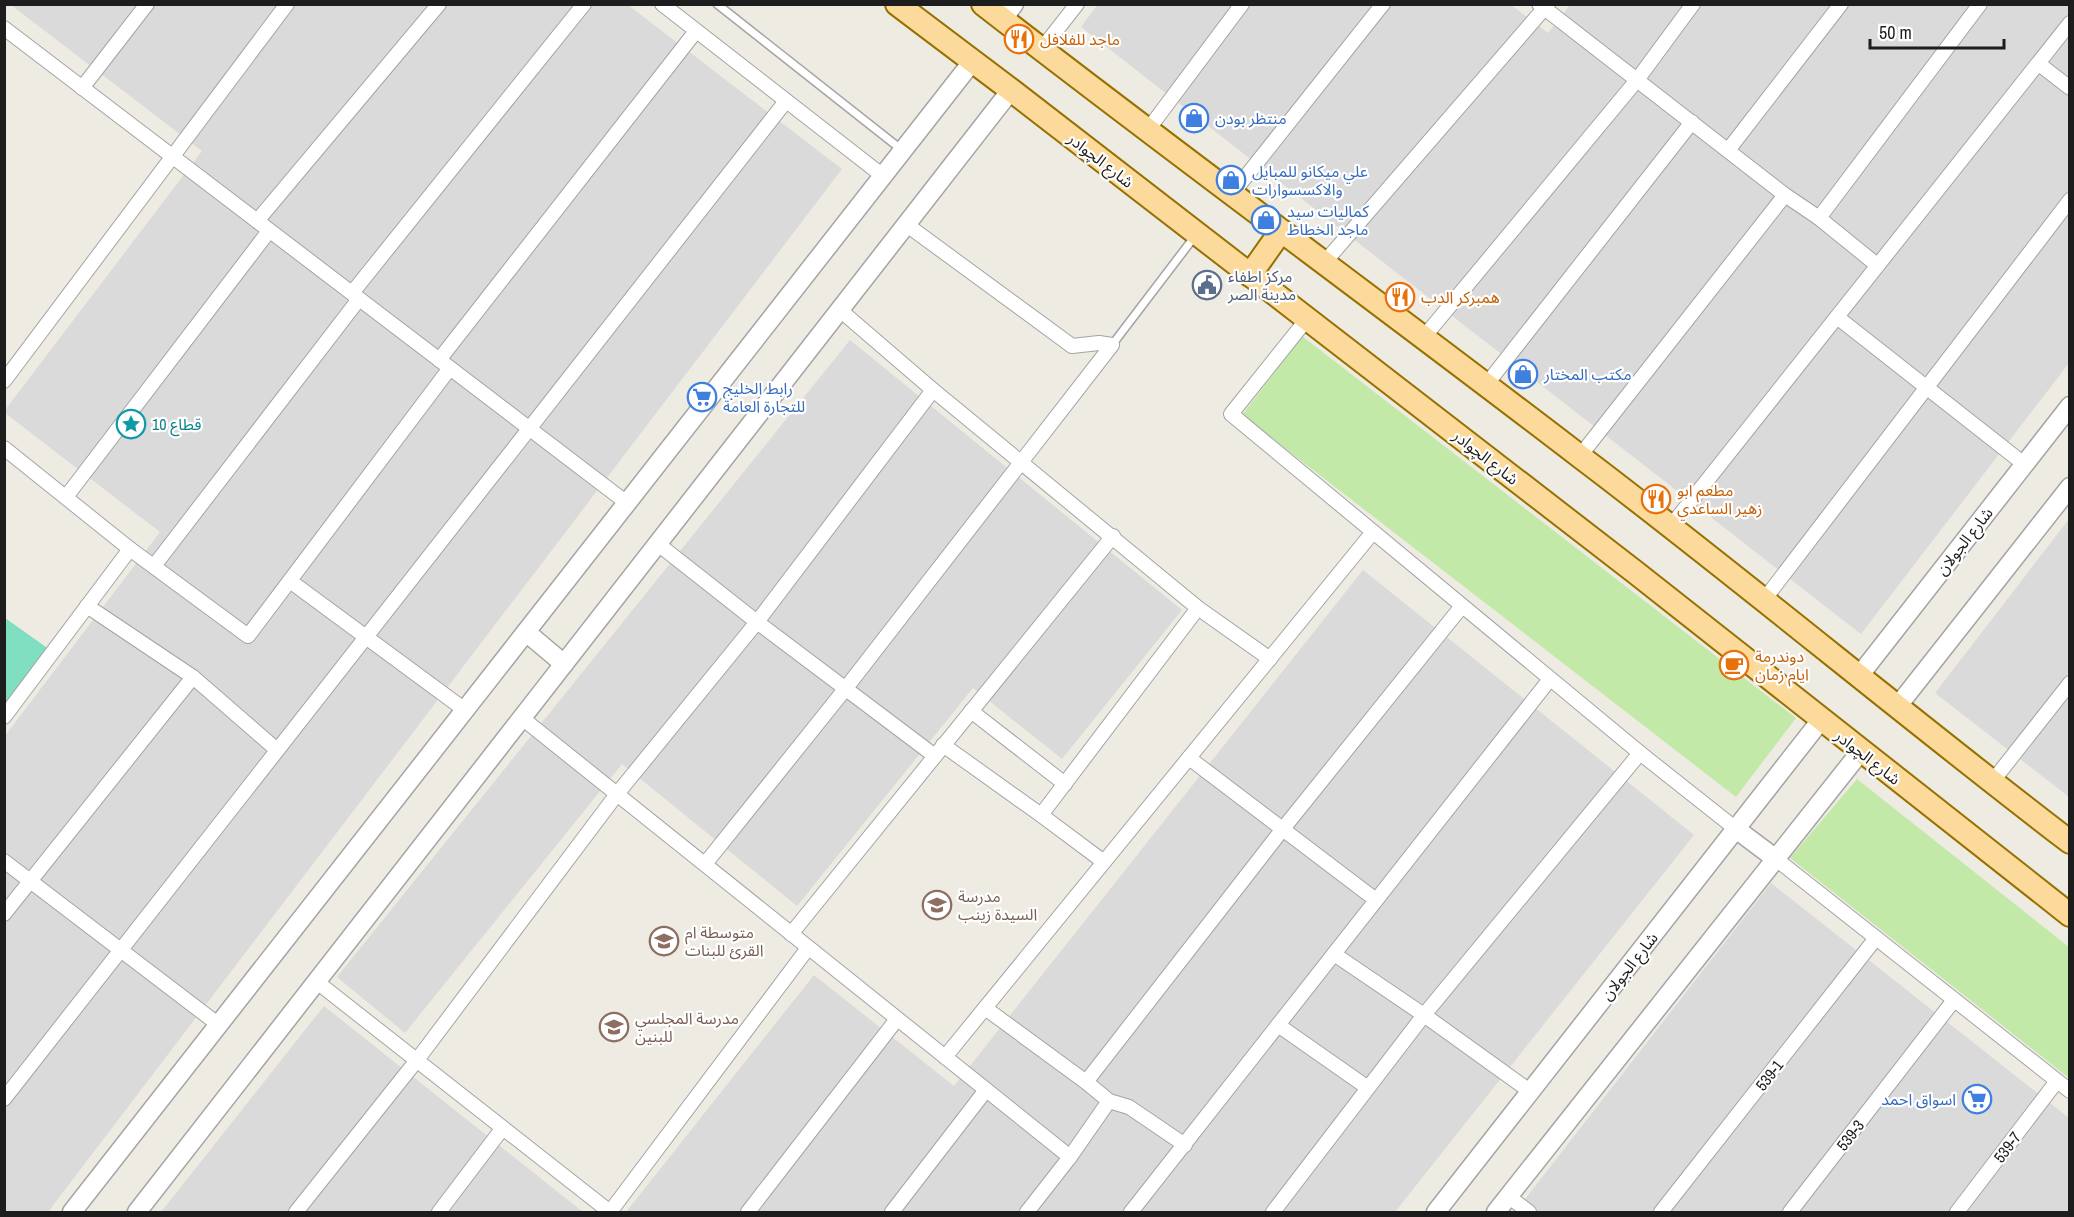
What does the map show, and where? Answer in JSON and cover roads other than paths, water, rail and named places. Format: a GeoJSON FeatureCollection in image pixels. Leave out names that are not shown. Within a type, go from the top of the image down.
{"type":"FeatureCollection","features":[{"type":"Feature","properties":{"kind":"main road","name":"شارع الچوادر"},"geometry":{"type":"LineString","coordinates":[[897,4],[1635,572],[2070,915]]}},
{"type":"Feature","properties":{"kind":"main road"},"geometry":{"type":"LineString","coordinates":[[983,4],[1008,12],[1041,50],[1424,337],[1671,526],[2070,842]]}},
{"type":"Feature","properties":{"kind":"main road"},"geometry":{"type":"LineString","coordinates":[[1250,275],[1281,231]]}},
{"type":"Feature","properties":{"kind":"street"},"geometry":{"type":"LineString","coordinates":[[82,88],[147,4]]}},
{"type":"Feature","properties":{"kind":"street"},"geometry":{"type":"LineString","coordinates":[[4,381],[287,4]]}},
{"type":"Feature","properties":{"kind":"street"},"geometry":{"type":"LineString","coordinates":[[257,221],[439,4]]}},
{"type":"Feature","properties":{"kind":"street"},"geometry":{"type":"LineString","coordinates":[[154,566],[356,296],[584,4]]}},
{"type":"Feature","properties":{"kind":"street"},"geometry":{"type":"LineString","coordinates":[[662,4],[883,176]]}},
{"type":"Feature","properties":{"kind":"street"},"geometry":{"type":"LineString","coordinates":[[1041,50],[1077,4]]}},
{"type":"Feature","properties":{"kind":"street"},"geometry":{"type":"LineString","coordinates":[[1147,130],[1242,4]]}},
{"type":"Feature","properties":{"kind":"street"},"geometry":{"type":"LineString","coordinates":[[1232,194],[1383,4]]}},
{"type":"Feature","properties":{"kind":"street"},"geometry":{"type":"LineString","coordinates":[[1424,337],[1637,80],[1693,4]]}},
{"type":"Feature","properties":{"kind":"street"},"geometry":{"type":"LineString","coordinates":[[1729,149],[1841,4]]}},
{"type":"Feature","properties":{"kind":"street"},"geometry":{"type":"LineString","coordinates":[[1819,218],[1980,4]]}},
{"type":"Feature","properties":{"kind":"street"},"geometry":{"type":"LineString","coordinates":[[1324,263],[1544,6],[1877,265]]}},
{"type":"Feature","properties":{"kind":"street"},"geometry":{"type":"LineString","coordinates":[[1671,526],[2070,23]]}},
{"type":"Feature","properties":{"kind":"street"},"geometry":{"type":"LineString","coordinates":[[4,28],[627,503]]}},
{"type":"Feature","properties":{"kind":"street"},"geometry":{"type":"LineString","coordinates":[[4,448],[130,549],[248,636],[290,581],[444,364],[696,31]]}},
{"type":"Feature","properties":{"kind":"street"},"geometry":{"type":"LineString","coordinates":[[72,1212],[972,62]]}},
{"type":"Feature","properties":{"kind":"street"},"geometry":{"type":"LineString","coordinates":[[2039,64],[2070,88]]}},
{"type":"Feature","properties":{"kind":"street"},"geometry":{"type":"LineString","coordinates":[[137,1212],[1011,90]]}},
{"type":"Feature","properties":{"kind":"street"},"geometry":{"type":"LineString","coordinates":[[4,1099],[786,100]]}},
{"type":"Feature","properties":{"kind":"street"},"geometry":{"type":"LineString","coordinates":[[1486,385],[1692,122]]}},
{"type":"Feature","properties":{"kind":"street"},"geometry":{"type":"LineString","coordinates":[[1580,456],[1785,195]]}},
{"type":"Feature","properties":{"kind":"street"},"geometry":{"type":"LineString","coordinates":[[1764,600],[2070,200]]}},
{"type":"Feature","properties":{"kind":"street"},"geometry":{"type":"LineString","coordinates":[[705,864],[846,688],[1112,345],[1099,343],[1072,346],[907,225]]}},
{"type":"Feature","properties":{"kind":"street"},"geometry":{"type":"LineString","coordinates":[[66,497],[269,231]]}},
{"type":"Feature","properties":{"kind":"street"},"geometry":{"type":"LineString","coordinates":[[840,310],[933,390],[1198,608],[1270,659]]}},
{"type":"Feature","properties":{"kind":"street"},"geometry":{"type":"LineString","coordinates":[[1836,317],[2024,464]]}},
{"type":"Feature","properties":{"kind":"street"},"geometry":{"type":"LineString","coordinates":[[1306,318],[1231,414],[1640,753],[2070,1091]]}},
{"type":"Feature","properties":{"kind":"street"},"geometry":{"type":"LineString","coordinates":[[296,1212],[417,1060],[617,794],[757,622],[933,390]]}},
{"type":"Feature","properties":{"kind":"street","name":"شارع الجولان"},"geometry":{"type":"LineString","coordinates":[[1859,676],[2070,406]]}},
{"type":"Feature","properties":{"kind":"street"},"geometry":{"type":"LineString","coordinates":[[1898,707],[2070,487]]}},
{"type":"Feature","properties":{"kind":"street"},"geometry":{"type":"LineString","coordinates":[[945,1057],[1373,532]]}},
{"type":"Feature","properties":{"kind":"street"},"geometry":{"type":"LineString","coordinates":[[791,934],[1113,536]]}},
{"type":"Feature","properties":{"kind":"street"},"geometry":{"type":"LineString","coordinates":[[658,544],[846,688],[1041,815],[1104,862]]}},
{"type":"Feature","properties":{"kind":"street"},"geometry":{"type":"LineString","coordinates":[[4,717],[130,549]]}},
{"type":"Feature","properties":{"kind":"street"},"geometry":{"type":"LineString","coordinates":[[290,581],[465,710]]}},
{"type":"Feature","properties":{"kind":"street"},"geometry":{"type":"LineString","coordinates":[[87,606],[193,677],[277,750]]}},
{"type":"Feature","properties":{"kind":"street"},"geometry":{"type":"LineString","coordinates":[[1086,1082],[1282,830],[1462,606]]}},
{"type":"Feature","properties":{"kind":"street"},"geometry":{"type":"LineString","coordinates":[[1041,815],[1198,608]]}},
{"type":"Feature","properties":{"kind":"street"},"geometry":{"type":"LineString","coordinates":[[525,632],[564,664]]}},
{"type":"Feature","properties":{"kind":"street"},"geometry":{"type":"LineString","coordinates":[[4,914],[193,677]]}},
{"type":"Feature","properties":{"kind":"street"},"geometry":{"type":"LineString","coordinates":[[1131,1212],[1550,679]]}},
{"type":"Feature","properties":{"kind":"street"},"geometry":{"type":"LineString","coordinates":[[1992,782],[2070,683]]}},
{"type":"Feature","properties":{"kind":"street"},"geometry":{"type":"LineString","coordinates":[[971,711],[1065,784]]}},
{"type":"Feature","properties":{"kind":"street"},"geometry":{"type":"LineString","coordinates":[[522,718],[1070,1157]]}},
{"type":"Feature","properties":{"kind":"street","name":"شارع الجولان"},"geometry":{"type":"LineString","coordinates":[[1436,1212],[1821,720]]}},
{"type":"Feature","properties":{"kind":"street"},"geometry":{"type":"LineString","coordinates":[[1496,1212],[1861,751]]}},
{"type":"Feature","properties":{"kind":"street"},"geometry":{"type":"LineString","coordinates":[[1273,1212],[1424,1015],[1640,753]]}},
{"type":"Feature","properties":{"kind":"street"},"geometry":{"type":"LineString","coordinates":[[1189,758],[1376,900]]}},
{"type":"Feature","properties":{"kind":"street"},"geometry":{"type":"LineString","coordinates":[[4,861],[219,1025]]}},
{"type":"Feature","properties":{"kind":"street","name":"539-1"},"geometry":{"type":"LineString","coordinates":[[1661,1212],[1876,939]]}},
{"type":"Feature","properties":{"kind":"street"},"geometry":{"type":"LineString","coordinates":[[317,982],[603,1211],[808,948]]}},
{"type":"Feature","properties":{"kind":"street"},"geometry":{"type":"LineString","coordinates":[[1334,954],[1424,1015],[1530,1092]]}},
{"type":"Feature","properties":{"kind":"street","name":"539-3"},"geometry":{"type":"LineString","coordinates":[[1790,1212],[1954,1000]]}},
{"type":"Feature","properties":{"kind":"street"},"geometry":{"type":"LineString","coordinates":[[985,1008],[1109,1101],[1129,1107],[1185,1145]]}},
{"type":"Feature","properties":{"kind":"street"},"geometry":{"type":"LineString","coordinates":[[748,1212],[897,1019]]}},
{"type":"Feature","properties":{"kind":"street"},"geometry":{"type":"LineString","coordinates":[[1278,1025],[1368,1088]]}},
{"type":"Feature","properties":{"kind":"street","name":"539-7"},"geometry":{"type":"LineString","coordinates":[[1957,1212],[2057,1081]]}},
{"type":"Feature","properties":{"kind":"street"},"geometry":{"type":"LineString","coordinates":[[892,1212],[986,1090]]}},
{"type":"Feature","properties":{"kind":"street"},"geometry":{"type":"LineString","coordinates":[[1027,1212],[1070,1157],[1109,1101]]}},
{"type":"Feature","properties":{"kind":"street"},"geometry":{"type":"LineString","coordinates":[[440,1212],[502,1129]]}},
{"type":"Feature","properties":{"kind":"street"},"geometry":{"type":"LineString","coordinates":[[1508,1196],[1529,1212]]}},
{"type":"Feature","properties":{"kind":"lane"},"geometry":{"type":"LineString","coordinates":[[717,4],[903,150]]}},
{"type":"Feature","properties":{"kind":"lane"},"geometry":{"type":"LineString","coordinates":[[1112,345],[1197,234]]}},
{"type":"Feature","properties":{"kind":"place","name":"ماجد للفلافل"},"geometry":{"type":"Point","coordinates":[1019,39]}},
{"type":"Feature","properties":{"kind":"place","name":"منتظر بودن"},"geometry":{"type":"Point","coordinates":[1194,118]}},
{"type":"Feature","properties":{"kind":"place","name":"علي ميكانو للمبايل والاكسسوارات"},"geometry":{"type":"Point","coordinates":[1231,180]}},
{"type":"Feature","properties":{"kind":"place","name":"كماليات سيد ماجد الخطاط"},"geometry":{"type":"Point","coordinates":[1266,220]}},
{"type":"Feature","properties":{"kind":"place","name":"مركز اطفاء مدينة الصر"},"geometry":{"type":"Point","coordinates":[1207,285]}},
{"type":"Feature","properties":{"kind":"place","name":"همبركر الدب"},"geometry":{"type":"Point","coordinates":[1400,297]}},
{"type":"Feature","properties":{"kind":"place","name":"مكتب المختار"},"geometry":{"type":"Point","coordinates":[1523,374]}},
{"type":"Feature","properties":{"kind":"place","name":"رابط الخليج للتجارة العامة"},"geometry":{"type":"Point","coordinates":[702,397]}},
{"type":"Feature","properties":{"kind":"place","name":"قطاع 10"},"geometry":{"type":"Point","coordinates":[131,424]}},
{"type":"Feature","properties":{"kind":"place","name":"مطعم ابو زهير الساعدي"},"geometry":{"type":"Point","coordinates":[1656,499]}},
{"type":"Feature","properties":{"kind":"place","name":"دوندرمة ايام زمان"},"geometry":{"type":"Point","coordinates":[1734,665]}},
{"type":"Feature","properties":{"kind":"place","name":"مدرسة السيدة زينب"},"geometry":{"type":"Point","coordinates":[937,905]}},
{"type":"Feature","properties":{"kind":"place","name":"متوسطة ام القرئ للبنات"},"geometry":{"type":"Point","coordinates":[664,941]}},
{"type":"Feature","properties":{"kind":"place","name":"مدرسة المجلسي للبنين"},"geometry":{"type":"Point","coordinates":[614,1027]}},
{"type":"Feature","properties":{"kind":"place","name":"اسواق احمد"},"geometry":{"type":"Point","coordinates":[1977,1099]}}]}
